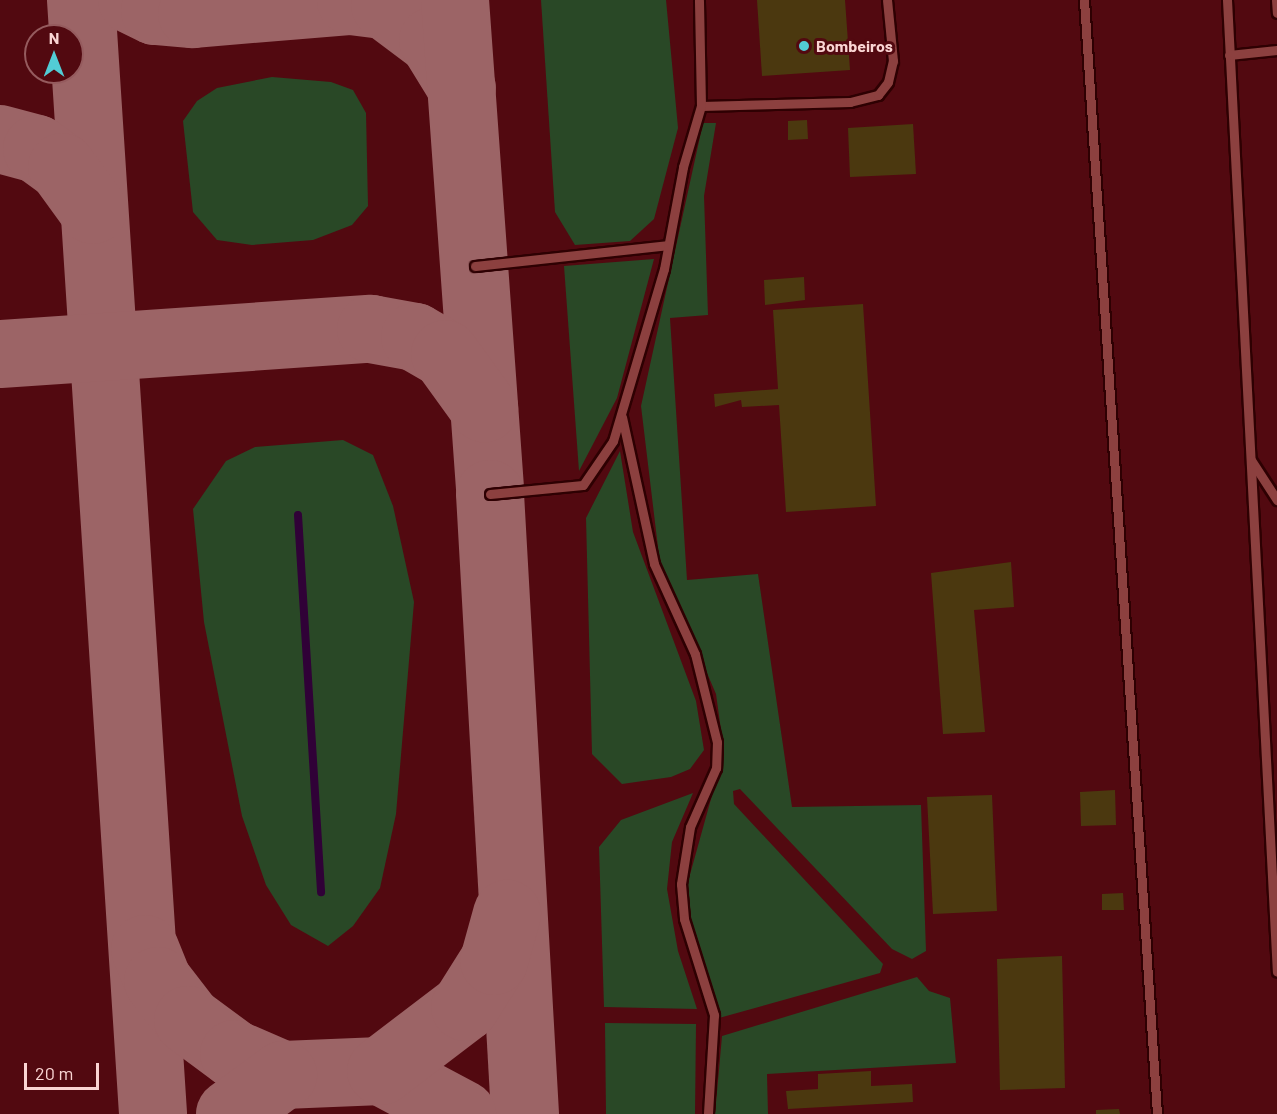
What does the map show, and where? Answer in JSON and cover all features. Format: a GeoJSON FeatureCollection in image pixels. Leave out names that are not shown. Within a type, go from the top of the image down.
{"type":"FeatureCollection","features":[{"type":"Feature","properties":{"kind":"lane"},"geometry":{"type":"LineString","coordinates":[[490,494],[583,485],[614,441],[701,106],[699,0]]}},
{"type":"Feature","properties":{"kind":"lane"},"geometry":{"type":"LineString","coordinates":[[701,106],[862,102],[878,95],[888,82],[893,61],[887,0]]}},
{"type":"Feature","properties":{"kind":"lane"},"geometry":{"type":"LineString","coordinates":[[1084,0],[1157,1114]]}},
{"type":"Feature","properties":{"kind":"lane"},"geometry":{"type":"LineString","coordinates":[[1227,0],[1277,972]]}},
{"type":"Feature","properties":{"kind":"lane"},"geometry":{"type":"LineString","coordinates":[[1276,0],[1277,13]]}},
{"type":"Feature","properties":{"kind":"lane"},"geometry":{"type":"LineString","coordinates":[[1229,55],[1277,50]]}},
{"type":"Feature","properties":{"kind":"lane"},"geometry":{"type":"LineString","coordinates":[[475,267],[666,245]]}},
{"type":"Feature","properties":{"kind":"lane"},"geometry":{"type":"LineString","coordinates":[[622,417],[654,564],[695,654],[717,742],[716,768],[690,827],[681,884],[684,919],[714,1015],[708,1114]]}},
{"type":"Feature","properties":{"kind":"lane"},"geometry":{"type":"LineString","coordinates":[[1250,458],[1277,500]]}},
{"type":"Feature","properties":{"kind":"green space"},"geometry":{"type":"Polygon","coordinates":[[[541,0],[666,0],[678,128],[654,219],[630,241],[575,245],[555,212],[541,0]]]}},
{"type":"Feature","properties":{"kind":"green space"},"geometry":{"type":"Polygon","coordinates":[[[272,77],[331,82],[353,90],[366,113],[368,206],[352,225],[313,240],[252,245],[217,240],[193,212],[183,121],[197,101],[217,88],[272,77]]]}},
{"type":"Feature","properties":{"kind":"green space"},"geometry":{"type":"Polygon","coordinates":[[[703,123],[716,123],[704,196],[708,315],[670,318],[687,580],[758,574],[792,807],[921,805],[926,951],[912,959],[892,949],[740,789],[733,791],[734,804],[883,964],[880,973],[719,1018],[689,923],[686,889],[724,752],[716,694],[660,564],[641,406],[703,123]]]}},
{"type":"Feature","properties":{"kind":"green space"},"geometry":{"type":"Polygon","coordinates":[[[654,259],[617,398],[579,471],[564,266],[654,259]]]}},
{"type":"Feature","properties":{"kind":"green space"},"geometry":{"type":"Polygon","coordinates":[[[343,440],[373,455],[393,506],[414,602],[396,814],[380,888],[353,926],[328,946],[291,925],[266,885],[242,816],[204,622],[193,509],[226,461],[255,447],[343,440]]]}},
{"type":"Feature","properties":{"kind":"green space"},"geometry":{"type":"Polygon","coordinates":[[[620,451],[633,532],[696,701],[704,750],[690,769],[671,777],[622,784],[592,754],[586,518],[620,451]]]}},
{"type":"Feature","properties":{"kind":"green space"},"geometry":{"type":"Polygon","coordinates":[[[693,793],[672,842],[667,889],[678,951],[697,1009],[604,1007],[599,847],[621,820],[693,793]]]}},
{"type":"Feature","properties":{"kind":"green space"},"geometry":{"type":"Polygon","coordinates":[[[917,977],[929,991],[950,998],[956,1063],[767,1074],[768,1114],[715,1114],[722,1036],[917,977]]]}},
{"type":"Feature","properties":{"kind":"green space"},"geometry":{"type":"Polygon","coordinates":[[[605,1023],[696,1024],[695,1114],[606,1114],[605,1023]]]}},
{"type":"Feature","properties":{"kind":"building","name":"Bombeiros"},"geometry":{"type":"Polygon","coordinates":[[[757,0],[845,0],[850,70],[762,76],[757,0]]]}},
{"type":"Feature","properties":{"kind":"building"},"geometry":{"type":"Polygon","coordinates":[[[807,120],[808,139],[788,140],[788,121],[807,120]]]}},
{"type":"Feature","properties":{"kind":"building"},"geometry":{"type":"Polygon","coordinates":[[[913,124],[916,174],[850,177],[848,128],[913,124]]]}},
{"type":"Feature","properties":{"kind":"building"},"geometry":{"type":"Polygon","coordinates":[[[804,277],[805,300],[765,305],[764,280],[804,277]]]}},
{"type":"Feature","properties":{"kind":"building"},"geometry":{"type":"Polygon","coordinates":[[[863,304],[876,506],[786,512],[779,405],[742,407],[741,400],[715,407],[714,394],[778,389],[773,310],[863,304]]]}},
{"type":"Feature","properties":{"kind":"building"},"geometry":{"type":"Polygon","coordinates":[[[1011,562],[1014,607],[974,610],[985,732],[943,734],[931,573],[1011,562]]]}},
{"type":"Feature","properties":{"kind":"building"},"geometry":{"type":"Polygon","coordinates":[[[1115,790],[1116,825],[1081,826],[1080,792],[1115,790]]]}},
{"type":"Feature","properties":{"kind":"building"},"geometry":{"type":"Polygon","coordinates":[[[992,795],[997,911],[933,914],[927,797],[992,795]]]}},
{"type":"Feature","properties":{"kind":"building"},"geometry":{"type":"Polygon","coordinates":[[[1123,893],[1124,910],[1102,910],[1102,894],[1123,893]]]}},
{"type":"Feature","properties":{"kind":"building"},"geometry":{"type":"Polygon","coordinates":[[[1062,956],[1065,1088],[1000,1090],[997,959],[1062,956]]]}},
{"type":"Feature","properties":{"kind":"building"},"geometry":{"type":"Polygon","coordinates":[[[871,1071],[871,1086],[912,1084],[913,1102],[788,1109],[786,1091],[818,1089],[818,1074],[871,1071]]]}},
{"type":"Feature","properties":{"kind":"building"},"geometry":{"type":"Polygon","coordinates":[[[1119,1109],[1120,1114],[1096,1114],[1096,1110],[1119,1109]]]}},
{"type":"Feature","properties":{"kind":"waterway"},"geometry":{"type":"LineString","coordinates":[[298,515],[321,892]]}},
{"type":"Feature","properties":{"kind":"taxiway"},"geometry":{"type":"LineString","coordinates":[[81,0],[153,1114]]}},
{"type":"Feature","properties":{"kind":"taxiway"},"geometry":{"type":"LineString","coordinates":[[132,0],[155,11],[192,14],[351,1],[385,5],[433,41],[462,88]]}},
{"type":"Feature","properties":{"kind":"taxiway"},"geometry":{"type":"LineString","coordinates":[[455,0],[490,494],[525,1114]]}},
{"type":"Feature","properties":{"kind":"taxiway"},"geometry":{"type":"LineString","coordinates":[[0,139],[37,149],[62,167],[93,210]]}},
{"type":"Feature","properties":{"kind":"taxiway"},"geometry":{"type":"LineString","coordinates":[[0,354],[371,329],[415,337],[445,354],[484,408]]}},
{"type":"Feature","properties":{"kind":"taxiway"},"geometry":{"type":"LineString","coordinates":[[381,1071],[465,1007],[494,961],[507,914]]}},
{"type":"Feature","properties":{"kind":"taxiway"},"geometry":{"type":"LineString","coordinates":[[145,949],[158,981],[188,1020],[234,1054],[283,1075],[381,1071],[462,1114]]}},
{"type":"Feature","properties":{"kind":"taxiway"},"geometry":{"type":"LineString","coordinates":[[230,1114],[283,1075]]}},
{"type":"Feature","properties":{"kind":"place","name":"Bombeiros"},"geometry":{"type":"Point","coordinates":[804,46]}}]}
